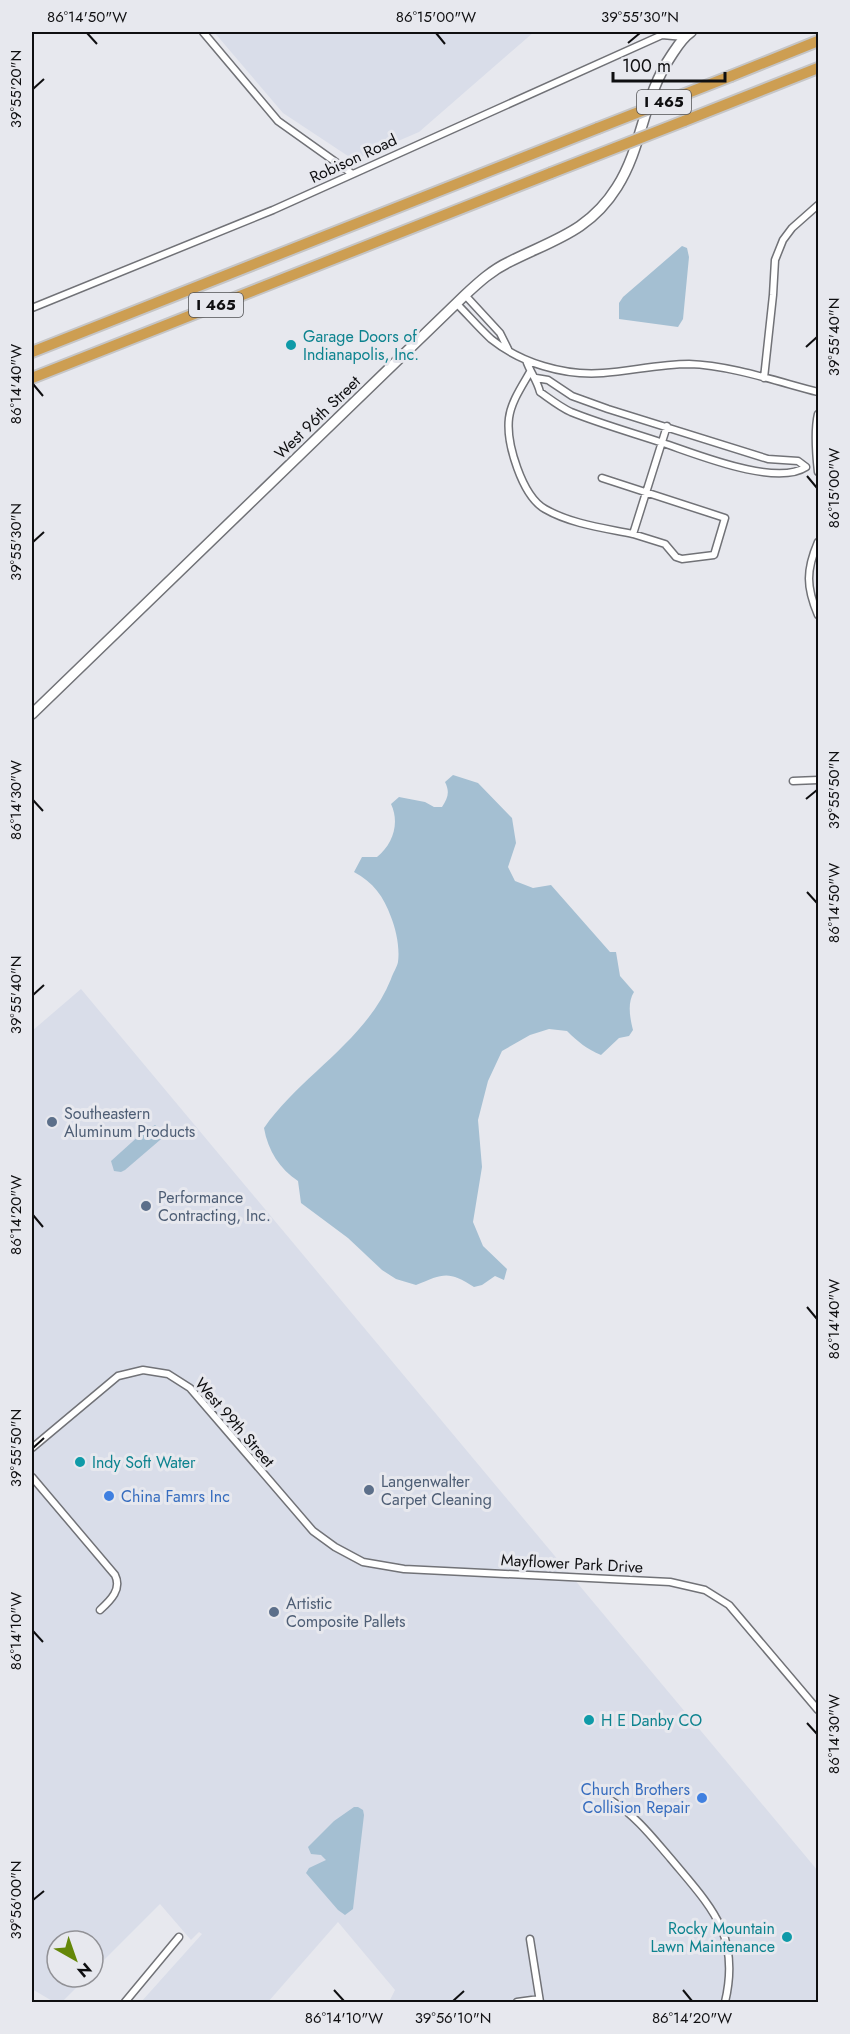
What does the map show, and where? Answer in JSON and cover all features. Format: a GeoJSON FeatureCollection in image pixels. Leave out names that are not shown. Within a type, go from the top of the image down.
{"type":"FeatureCollection","features":[{"type":"Feature","properties":{"kind":"highway","name":"I 465"},"geometry":{"type":"LineString","coordinates":[[32,352],[819,41]]}},
{"type":"Feature","properties":{"kind":"highway","name":"I 465"},"geometry":{"type":"LineString","coordinates":[[32,378],[819,68]]}},
{"type":"Feature","properties":{"kind":"street"},"geometry":{"type":"LineString","coordinates":[[203,32],[278,121],[351,173]]}},
{"type":"Feature","properties":{"kind":"street","name":"Robison Road"},"geometry":{"type":"LineString","coordinates":[[32,308],[230,228],[662,35],[688,34]]}},
{"type":"Feature","properties":{"kind":"street","name":"West 96th Street"},"geometry":{"type":"LineString","coordinates":[[32,714],[487,275],[509,262],[563,238],[584,224],[604,204],[617,187],[628,165],[652,90],[661,70],[688,34]]}},
{"type":"Feature","properties":{"kind":"street"},"geometry":{"type":"LineString","coordinates":[[764,378],[775,260],[788,234],[802,218],[819,205]]}},
{"type":"Feature","properties":{"kind":"street"},"geometry":{"type":"LineString","coordinates":[[465,295],[500,333],[508,349]]}},
{"type":"Feature","properties":{"kind":"street"},"geometry":{"type":"LineString","coordinates":[[456,303],[492,339],[526,360],[548,367],[599,373],[688,364],[708,366],[819,392]]}},
{"type":"Feature","properties":{"kind":"street"},"geometry":{"type":"LineString","coordinates":[[526,360],[530,372],[536,378],[540,392],[570,411],[619,430],[729,465],[758,471],[797,473],[806,467],[818,467],[816,453],[818,431],[815,425],[819,414]]}},
{"type":"Feature","properties":{"kind":"street"},"geometry":{"type":"LineString","coordinates":[[530,372],[517,394],[509,416],[510,442],[524,483],[533,500],[544,509],[574,521],[633,534],[665,544],[676,557],[682,559],[714,555],[725,518],[602,478]]}},
{"type":"Feature","properties":{"kind":"street"},"geometry":{"type":"LineString","coordinates":[[536,378],[548,380],[572,396],[768,459],[798,461],[806,467]]}},
{"type":"Feature","properties":{"kind":"street"},"geometry":{"type":"LineString","coordinates":[[633,534],[667,426]]}},
{"type":"Feature","properties":{"kind":"street"},"geometry":{"type":"LineString","coordinates":[[819,542],[808,572],[812,598],[819,615]]}},
{"type":"Feature","properties":{"kind":"street"},"geometry":{"type":"LineString","coordinates":[[793,781],[819,780]]}},
{"type":"Feature","properties":{"kind":"street","name":"West 99th Street"},"geometry":{"type":"LineString","coordinates":[[32,1448],[118,1376],[137,1371],[161,1372],[176,1378],[190,1388],[290,1507]]}},
{"type":"Feature","properties":{"kind":"street"},"geometry":{"type":"LineString","coordinates":[[32,1477],[115,1575],[117,1589],[100,1610]]}},
{"type":"Feature","properties":{"kind":"street","name":"Mayflower Park Drive"},"geometry":{"type":"LineString","coordinates":[[290,1507],[313,1531],[335,1547],[363,1562],[404,1569],[670,1582],[699,1588],[716,1596],[735,1611],[819,1710]]}},
{"type":"Feature","properties":{"kind":"street"},"geometry":{"type":"LineString","coordinates":[[612,1801],[637,1819],[708,1903],[721,1925],[730,1962],[725,2002]]}},
{"type":"Feature","properties":{"kind":"street"},"geometry":{"type":"LineString","coordinates":[[125,2002],[179,1936]]}},
{"type":"Feature","properties":{"kind":"street"},"geometry":{"type":"LineString","coordinates":[[517,2002],[539,2001],[530,1939]]}},
{"type":"Feature","properties":{"kind":"shaded area"},"geometry":{"type":"Polygon","coordinates":[[[214,32],[534,32],[419,132],[354,160],[283,113],[214,32]]]}},
{"type":"Feature","properties":{"kind":"shaded area"},"geometry":{"type":"Polygon","coordinates":[[[81,989],[818,1871],[818,2002],[389,2002],[395,1990],[338,1922],[268,2002],[141,2002],[202,1934],[199,1932],[191,1940],[160,1904],[105,1959],[105,1929],[45,1929],[45,1989],[75,1989],[62,2002],[54,2002],[32,1989],[32,1031],[81,989]]]}},
{"type":"Feature","properties":{"kind":"water"},"geometry":{"type":"Polygon","coordinates":[[[682,246],[687,248],[689,257],[683,319],[678,327],[619,319],[619,303],[623,297],[682,246]]]}},
{"type":"Feature","properties":{"kind":"water"},"geometry":{"type":"Polygon","coordinates":[[[453,775],[478,783],[512,818],[516,843],[508,867],[515,881],[533,888],[551,885],[610,952],[616,952],[620,976],[634,992],[630,1006],[633,1030],[629,1036],[619,1038],[601,1055],[583,1045],[567,1031],[549,1029],[530,1035],[502,1051],[488,1081],[478,1120],[482,1167],[473,1222],[483,1246],[507,1269],[504,1280],[495,1276],[482,1285],[474,1287],[451,1276],[439,1276],[416,1285],[396,1279],[382,1270],[348,1238],[301,1203],[298,1181],[276,1159],[268,1144],[264,1128],[296,1091],[350,1039],[380,1001],[398,962],[396,933],[381,897],[367,880],[354,872],[362,857],[377,857],[391,840],[395,818],[391,804],[399,797],[425,802],[434,807],[442,807],[448,795],[445,782],[453,775]]]}},
{"type":"Feature","properties":{"kind":"water"},"geometry":{"type":"Polygon","coordinates":[[[155,1125],[162,1131],[163,1137],[125,1170],[114,1171],[111,1161],[142,1133],[155,1125]]]}},
{"type":"Feature","properties":{"kind":"water"},"geometry":{"type":"Polygon","coordinates":[[[354,1807],[363,1810],[364,1815],[353,1909],[345,1915],[306,1873],[309,1868],[326,1860],[321,1855],[311,1854],[308,1847],[334,1821],[354,1807]]]}},
{"type":"Feature","properties":{"kind":"place","name":"Garage Doors of Indianapolis, Inc."},"geometry":{"type":"Point","coordinates":[291,345]}},
{"type":"Feature","properties":{"kind":"place","name":"Southeastern Aluminum Products"},"geometry":{"type":"Point","coordinates":[52,1122]}},
{"type":"Feature","properties":{"kind":"place","name":"Performance Contracting, Inc."},"geometry":{"type":"Point","coordinates":[146,1206]}},
{"type":"Feature","properties":{"kind":"place","name":"Indy Soft Water"},"geometry":{"type":"Point","coordinates":[80,1462]}},
{"type":"Feature","properties":{"kind":"place","name":"Langenwalter Carpet Cleaning"},"geometry":{"type":"Point","coordinates":[369,1490]}},
{"type":"Feature","properties":{"kind":"place","name":"China Famrs Inc"},"geometry":{"type":"Point","coordinates":[109,1496]}},
{"type":"Feature","properties":{"kind":"place","name":"Artistic Composite Pallets"},"geometry":{"type":"Point","coordinates":[274,1612]}},
{"type":"Feature","properties":{"kind":"place","name":"H E Danby CO"},"geometry":{"type":"Point","coordinates":[589,1720]}},
{"type":"Feature","properties":{"kind":"place","name":"Church Brothers Collision Repair"},"geometry":{"type":"Point","coordinates":[702,1798]}},
{"type":"Feature","properties":{"kind":"place","name":"Rocky Mountain Lawn Maintenance"},"geometry":{"type":"Point","coordinates":[787,1937]}}]}
